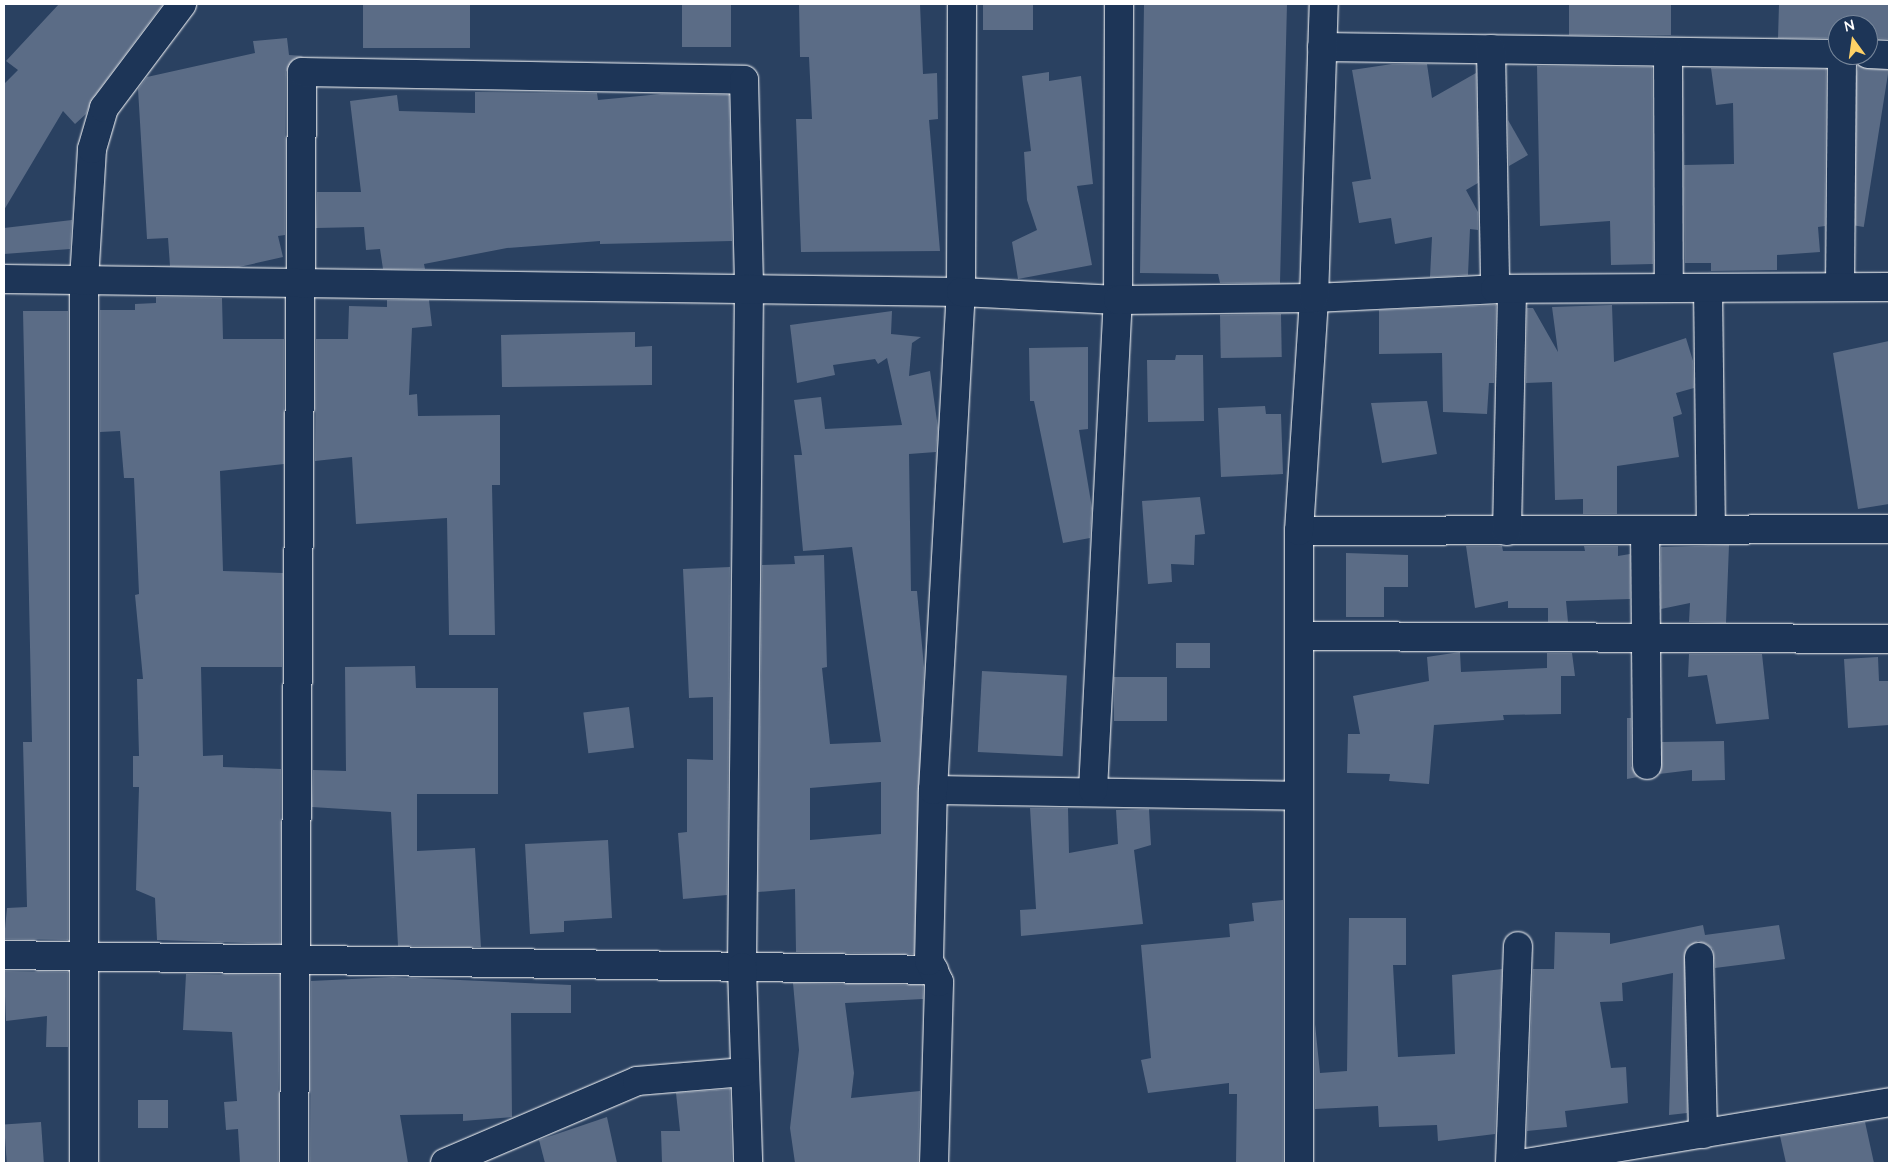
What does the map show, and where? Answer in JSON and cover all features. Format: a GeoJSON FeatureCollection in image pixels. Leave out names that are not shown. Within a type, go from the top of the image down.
{"type":"FeatureCollection","features":[{"type":"Feature","properties":{"kind":"street"},"geometry":{"type":"LineString","coordinates":[[84,1163],[86,956],[84,280],[92,149],[104,108],[182,4]]}},
{"type":"Feature","properties":{"kind":"street"},"geometry":{"type":"LineString","coordinates":[[934,1163],[939,982],[929,961],[932,790],[961,292],[962,4]]}},
{"type":"Feature","properties":{"kind":"street"},"geometry":{"type":"LineString","coordinates":[[1093,790],[1118,300],[1119,4]]}},
{"type":"Feature","properties":{"kind":"street"},"geometry":{"type":"LineString","coordinates":[[1299,1163],[1299,531],[1314,298],[1324,4]]}},
{"type":"Feature","properties":{"kind":"street"},"geometry":{"type":"LineString","coordinates":[[1322,46],[1828,54]]}},
{"type":"Feature","properties":{"kind":"street"},"geometry":{"type":"LineString","coordinates":[[1491,50],[1503,289],[1507,531]]}},
{"type":"Feature","properties":{"kind":"street"},"geometry":{"type":"LineString","coordinates":[[1668,52],[1669,288]]}},
{"type":"Feature","properties":{"kind":"street"},"geometry":{"type":"LineString","coordinates":[[1840,287],[1842,65]]}},
{"type":"Feature","properties":{"kind":"street"},"geometry":{"type":"LineString","coordinates":[[294,1163],[298,283],[302,72],[744,80],[749,288],[742,967],[748,1163]]}},
{"type":"Feature","properties":{"kind":"street"},"geometry":{"type":"LineString","coordinates":[[4,279],[749,288],[961,292],[1118,300],[1314,298],[1503,289],[1889,287]]}},
{"type":"Feature","properties":{"kind":"street"},"geometry":{"type":"LineString","coordinates":[[1708,288],[1711,530]]}},
{"type":"Feature","properties":{"kind":"street"},"geometry":{"type":"LineString","coordinates":[[1299,531],[1889,529]]}},
{"type":"Feature","properties":{"kind":"street"},"geometry":{"type":"LineString","coordinates":[[1645,530],[1647,765]]}},
{"type":"Feature","properties":{"kind":"street"},"geometry":{"type":"LineString","coordinates":[[1299,636],[1889,639]]}},
{"type":"Feature","properties":{"kind":"street"},"geometry":{"type":"LineString","coordinates":[[932,790],[1093,790],[1299,796]]}},
{"type":"Feature","properties":{"kind":"street"},"geometry":{"type":"LineString","coordinates":[[1510,1163],[1518,946]]}},
{"type":"Feature","properties":{"kind":"street"},"geometry":{"type":"LineString","coordinates":[[4,955],[934,970]]}},
{"type":"Feature","properties":{"kind":"street"},"geometry":{"type":"LineString","coordinates":[[1699,956],[1703,1134]]}},
{"type":"Feature","properties":{"kind":"street"},"geometry":{"type":"LineString","coordinates":[[446,1163],[637,1081],[745,1072]]}},
{"type":"Feature","properties":{"kind":"street"},"geometry":{"type":"LineString","coordinates":[[1526,1163],[1889,1102]]}},
{"type":"Feature","properties":{"kind":"building"},"geometry":{"type":"Polygon","coordinates":[[[59,4],[163,4],[92,99],[86,114],[75,124],[63,111],[4,210],[4,84],[18,70],[6,61],[59,4]]]}},
{"type":"Feature","properties":{"kind":"building"},"geometry":{"type":"Polygon","coordinates":[[[363,4],[470,4],[470,48],[363,48],[363,4]]]}},
{"type":"Feature","properties":{"kind":"building"},"geometry":{"type":"Polygon","coordinates":[[[682,4],[731,4],[731,47],[682,47],[682,4]]]}},
{"type":"Feature","properties":{"kind":"building"},"geometry":{"type":"Polygon","coordinates":[[[799,4],[920,4],[923,74],[937,73],[938,119],[929,120],[940,251],[801,252],[796,119],[812,119],[809,57],[800,57],[799,4]]]}},
{"type":"Feature","properties":{"kind":"building"},"geometry":{"type":"Polygon","coordinates":[[[983,4],[1033,4],[1033,30],[983,30],[983,4]]]}},
{"type":"Feature","properties":{"kind":"building"},"geometry":{"type":"Polygon","coordinates":[[[1144,4],[1287,4],[1280,283],[1220,283],[1218,274],[1140,273],[1144,4]]]}},
{"type":"Feature","properties":{"kind":"building"},"geometry":{"type":"Polygon","coordinates":[[[1569,4],[1671,4],[1671,35],[1569,35],[1569,4]]]}},
{"type":"Feature","properties":{"kind":"building"},"geometry":{"type":"Polygon","coordinates":[[[1779,4],[1889,4],[1889,39],[1878,38],[1878,15],[1828,15],[1828,38],[1778,38],[1779,4]]]}},
{"type":"Feature","properties":{"kind":"building"},"geometry":{"type":"Polygon","coordinates":[[[287,38],[289,55],[304,56],[294,59],[286,72],[285,235],[278,236],[283,257],[239,267],[170,266],[168,238],[147,239],[138,89],[147,77],[255,53],[253,41],[287,38]]]}},
{"type":"Feature","properties":{"kind":"building"},"geometry":{"type":"Polygon","coordinates":[[[1392,64],[1427,64],[1432,98],[1476,73],[1478,183],[1466,190],[1478,212],[1478,230],[1470,229],[1468,275],[1430,277],[1432,237],[1395,244],[1391,218],[1359,223],[1352,182],[1371,179],[1352,70],[1392,64]]]}},
{"type":"Feature","properties":{"kind":"building"},"geometry":{"type":"Polygon","coordinates":[[[1858,65],[1889,70],[1864,227],[1833,222],[1858,65]]]}},
{"type":"Feature","properties":{"kind":"building"},"geometry":{"type":"Polygon","coordinates":[[[1537,66],[1652,67],[1653,264],[1611,265],[1610,221],[1540,226],[1537,66]]]}},
{"type":"Feature","properties":{"kind":"building"},"geometry":{"type":"Polygon","coordinates":[[[1711,68],[1826,69],[1825,226],[1818,227],[1820,252],[1777,255],[1777,270],[1711,271],[1711,263],[1685,263],[1684,165],[1734,164],[1733,103],[1716,105],[1711,68]]]}},
{"type":"Feature","properties":{"kind":"building"},"geometry":{"type":"Polygon","coordinates":[[[1049,72],[1049,81],[1081,76],[1093,184],[1077,186],[1092,265],[1018,279],[1012,242],[1037,230],[1027,200],[1024,152],[1031,151],[1022,76],[1049,72]]]}},
{"type":"Feature","properties":{"kind":"building"},"geometry":{"type":"Polygon","coordinates":[[[475,92],[597,93],[598,100],[661,94],[729,95],[732,241],[600,244],[600,241],[507,248],[424,264],[425,269],[383,269],[380,249],[366,250],[364,227],[316,228],[317,192],[361,192],[350,101],[397,95],[399,111],[475,113],[475,92]]]}},
{"type":"Feature","properties":{"kind":"building"},"geometry":{"type":"Polygon","coordinates":[[[1508,120],[1528,155],[1509,166],[1508,120]]]}},
{"type":"Feature","properties":{"kind":"building"},"geometry":{"type":"Polygon","coordinates":[[[72,220],[70,249],[4,254],[4,228],[72,220]]]}},
{"type":"Feature","properties":{"kind":"building"},"geometry":{"type":"Polygon","coordinates":[[[156,297],[222,298],[223,339],[284,339],[284,464],[220,471],[223,571],[283,573],[282,667],[201,667],[203,756],[223,755],[223,767],[281,769],[280,944],[157,940],[155,898],[136,890],[139,787],[133,787],[133,756],[139,756],[137,679],[143,679],[135,595],[139,594],[134,478],[124,478],[120,431],[100,432],[100,310],[135,310],[135,304],[156,303],[156,297]]]}},
{"type":"Feature","properties":{"kind":"building"},"geometry":{"type":"Polygon","coordinates":[[[387,300],[429,300],[432,326],[412,328],[409,395],[417,394],[418,416],[500,415],[500,485],[492,485],[495,635],[449,635],[447,518],[356,524],[352,457],[315,461],[316,339],[348,339],[349,306],[387,307],[387,300]]]}},
{"type":"Feature","properties":{"kind":"building"},"geometry":{"type":"Polygon","coordinates":[[[1496,305],[1494,383],[1489,383],[1487,414],[1443,412],[1442,353],[1379,354],[1379,310],[1496,305]]]}},
{"type":"Feature","properties":{"kind":"building"},"geometry":{"type":"Polygon","coordinates":[[[1612,305],[1614,362],[1686,338],[1693,361],[1694,388],[1676,393],[1682,414],[1673,417],[1679,457],[1617,466],[1617,514],[1583,514],[1583,499],[1555,500],[1552,382],[1526,383],[1527,308],[1533,308],[1558,352],[1552,307],[1612,305]]]}},
{"type":"Feature","properties":{"kind":"building"},"geometry":{"type":"Polygon","coordinates":[[[23,311],[68,311],[68,940],[4,939],[7,908],[27,907],[23,742],[32,742],[23,311]]]}},
{"type":"Feature","properties":{"kind":"building"},"geometry":{"type":"Polygon","coordinates":[[[892,311],[891,334],[921,337],[912,343],[909,376],[930,371],[938,428],[936,452],[909,454],[911,591],[917,591],[924,667],[914,954],[796,952],[795,889],[758,892],[762,565],[795,564],[794,556],[824,555],[827,667],[822,668],[830,744],[881,742],[852,547],[803,551],[794,455],[802,455],[794,400],[821,397],[825,429],[902,425],[887,358],[878,364],[875,359],[833,365],[835,375],[797,383],[790,325],[892,311]],[[881,782],[810,788],[810,840],[881,834],[881,782]]]}},
{"type":"Feature","properties":{"kind":"building"},"geometry":{"type":"Polygon","coordinates":[[[1281,314],[1282,357],[1221,358],[1220,315],[1281,314]]]}},
{"type":"Feature","properties":{"kind":"building"},"geometry":{"type":"Polygon","coordinates":[[[635,332],[635,347],[652,346],[652,385],[502,387],[501,335],[635,332]]]}},
{"type":"Feature","properties":{"kind":"building"},"geometry":{"type":"Polygon","coordinates":[[[1889,341],[1889,504],[1858,509],[1833,353],[1889,341]]]}},
{"type":"Feature","properties":{"kind":"building"},"geometry":{"type":"Polygon","coordinates":[[[1088,347],[1088,429],[1079,430],[1092,508],[1090,538],[1063,543],[1034,401],[1030,401],[1029,348],[1088,347]]]}},
{"type":"Feature","properties":{"kind":"building"},"geometry":{"type":"Polygon","coordinates":[[[1176,355],[1203,355],[1204,421],[1148,422],[1147,360],[1175,360],[1176,355]]]}},
{"type":"Feature","properties":{"kind":"building"},"geometry":{"type":"Polygon","coordinates":[[[1427,401],[1437,454],[1382,463],[1371,403],[1427,401]]]}},
{"type":"Feature","properties":{"kind":"building"},"geometry":{"type":"Polygon","coordinates":[[[1265,406],[1266,414],[1281,414],[1283,474],[1221,477],[1218,408],[1265,406]]]}},
{"type":"Feature","properties":{"kind":"building"},"geometry":{"type":"Polygon","coordinates":[[[1200,497],[1205,534],[1195,535],[1194,565],[1171,564],[1172,582],[1148,584],[1142,501],[1200,497]]]}},
{"type":"Feature","properties":{"kind":"building"},"geometry":{"type":"Polygon","coordinates":[[[1729,545],[1726,623],[1689,622],[1690,603],[1661,609],[1661,547],[1729,545]]]}},
{"type":"Feature","properties":{"kind":"building"},"geometry":{"type":"Polygon","coordinates":[[[1466,546],[1502,546],[1503,551],[1585,551],[1584,546],[1618,546],[1618,556],[1630,554],[1630,599],[1566,601],[1568,622],[1548,622],[1548,608],[1508,608],[1508,601],[1475,608],[1466,546]]]}},
{"type":"Feature","properties":{"kind":"building"},"geometry":{"type":"Polygon","coordinates":[[[1346,553],[1408,555],[1408,587],[1384,587],[1384,617],[1346,617],[1346,553]]]}},
{"type":"Feature","properties":{"kind":"building"},"geometry":{"type":"Polygon","coordinates":[[[730,567],[727,895],[683,899],[678,833],[687,832],[687,759],[713,760],[713,697],[689,698],[683,569],[730,567]]]}},
{"type":"Feature","properties":{"kind":"building"},"geometry":{"type":"Polygon","coordinates":[[[1176,643],[1210,643],[1210,668],[1176,668],[1176,643]]]}},
{"type":"Feature","properties":{"kind":"building"},"geometry":{"type":"Polygon","coordinates":[[[1460,652],[1461,672],[1547,668],[1547,653],[1572,653],[1575,676],[1561,676],[1561,714],[1503,715],[1504,720],[1434,725],[1429,784],[1389,781],[1390,774],[1347,773],[1348,734],[1360,734],[1353,696],[1429,681],[1427,657],[1460,652]]]}},
{"type":"Feature","properties":{"kind":"building"},"geometry":{"type":"Polygon","coordinates":[[[1689,654],[1762,654],[1769,719],[1716,724],[1707,675],[1688,677],[1689,654]]]}},
{"type":"Feature","properties":{"kind":"building"},"geometry":{"type":"Polygon","coordinates":[[[1878,657],[1879,681],[1889,681],[1889,725],[1848,728],[1844,659],[1878,657]]]}},
{"type":"Feature","properties":{"kind":"building"},"geometry":{"type":"Polygon","coordinates":[[[415,666],[416,688],[498,688],[498,794],[417,794],[417,851],[475,848],[481,947],[398,946],[391,812],[312,807],[313,770],[346,771],[345,667],[415,666]]]}},
{"type":"Feature","properties":{"kind":"building"},"geometry":{"type":"Polygon","coordinates":[[[982,671],[1067,675],[1063,756],[978,752],[982,671]]]}},
{"type":"Feature","properties":{"kind":"building"},"geometry":{"type":"Polygon","coordinates":[[[1114,677],[1167,677],[1167,721],[1114,721],[1114,677]]]}},
{"type":"Feature","properties":{"kind":"building"},"geometry":{"type":"Polygon","coordinates":[[[629,707],[634,748],[588,753],[583,713],[629,707]]]}},
{"type":"Feature","properties":{"kind":"building"},"geometry":{"type":"Polygon","coordinates":[[[1627,718],[1631,718],[1631,766],[1638,777],[1627,779],[1627,718]]]}},
{"type":"Feature","properties":{"kind":"building"},"geometry":{"type":"Polygon","coordinates":[[[1724,741],[1725,780],[1692,781],[1692,770],[1659,774],[1662,742],[1724,741]]]}},
{"type":"Feature","properties":{"kind":"building"},"geometry":{"type":"Polygon","coordinates":[[[1030,808],[1068,808],[1069,853],[1118,844],[1116,810],[1149,809],[1151,845],[1134,850],[1143,924],[1021,936],[1020,910],[1036,909],[1030,808]]]}},
{"type":"Feature","properties":{"kind":"building"},"geometry":{"type":"Polygon","coordinates":[[[608,840],[612,918],[564,921],[564,932],[530,934],[525,844],[608,840]]]}},
{"type":"Feature","properties":{"kind":"building"},"geometry":{"type":"Polygon","coordinates":[[[1283,900],[1283,1163],[1236,1163],[1237,1094],[1229,1094],[1229,1083],[1148,1093],[1141,1060],[1151,1058],[1141,945],[1230,937],[1229,924],[1254,921],[1252,903],[1283,900]]]}},
{"type":"Feature","properties":{"kind":"building"},"geometry":{"type":"Polygon","coordinates":[[[1349,918],[1406,918],[1406,965],[1393,965],[1398,1057],[1455,1054],[1452,975],[1502,969],[1495,1134],[1438,1141],[1437,1125],[1379,1127],[1378,1106],[1315,1109],[1315,1024],[1320,1073],[1347,1071],[1349,918]]]}},
{"type":"Feature","properties":{"kind":"building"},"geometry":{"type":"Polygon","coordinates":[[[1703,925],[1705,935],[1779,925],[1785,959],[1715,968],[1713,949],[1707,944],[1698,941],[1686,949],[1687,1113],[1669,1115],[1673,973],[1622,983],[1623,1001],[1600,1002],[1611,1068],[1626,1067],[1628,1103],[1565,1111],[1567,1127],[1527,1131],[1533,969],[1554,969],[1555,932],[1610,933],[1610,944],[1703,925]]]}},
{"type":"Feature","properties":{"kind":"building"},"geometry":{"type":"Polygon","coordinates":[[[4,971],[68,972],[68,1047],[46,1047],[47,1016],[6,1021],[4,971]]]}},
{"type":"Feature","properties":{"kind":"building"},"geometry":{"type":"Polygon","coordinates":[[[186,974],[280,975],[278,1163],[240,1163],[238,1129],[226,1130],[224,1102],[237,1101],[232,1032],[183,1030],[186,974]]]}},
{"type":"Feature","properties":{"kind":"building"},"geometry":{"type":"Polygon","coordinates":[[[393,977],[571,985],[571,1013],[511,1013],[512,1117],[463,1121],[463,1114],[400,1115],[408,1163],[310,1163],[311,981],[393,977]]]}},
{"type":"Feature","properties":{"kind":"building"},"geometry":{"type":"Polygon","coordinates":[[[793,983],[923,985],[923,999],[845,1003],[854,1073],[851,1098],[920,1091],[918,1163],[795,1163],[790,1128],[799,1050],[793,983]]]}},
{"type":"Feature","properties":{"kind":"building"},"geometry":{"type":"Polygon","coordinates":[[[730,1089],[732,1163],[662,1163],[661,1131],[680,1131],[676,1093],[730,1089]]]}},
{"type":"Feature","properties":{"kind":"building"},"geometry":{"type":"Polygon","coordinates":[[[138,1100],[168,1100],[168,1128],[138,1128],[138,1100]]]}},
{"type":"Feature","properties":{"kind":"building"},"geometry":{"type":"Polygon","coordinates":[[[607,1117],[617,1163],[545,1163],[539,1140],[607,1117]]]}},
{"type":"Feature","properties":{"kind":"building"},"geometry":{"type":"Polygon","coordinates":[[[41,1122],[44,1163],[7,1163],[4,1125],[41,1122]]]}},
{"type":"Feature","properties":{"kind":"building"},"geometry":{"type":"Polygon","coordinates":[[[1865,1122],[1874,1163],[1786,1163],[1780,1136],[1865,1122]]]}}]}
